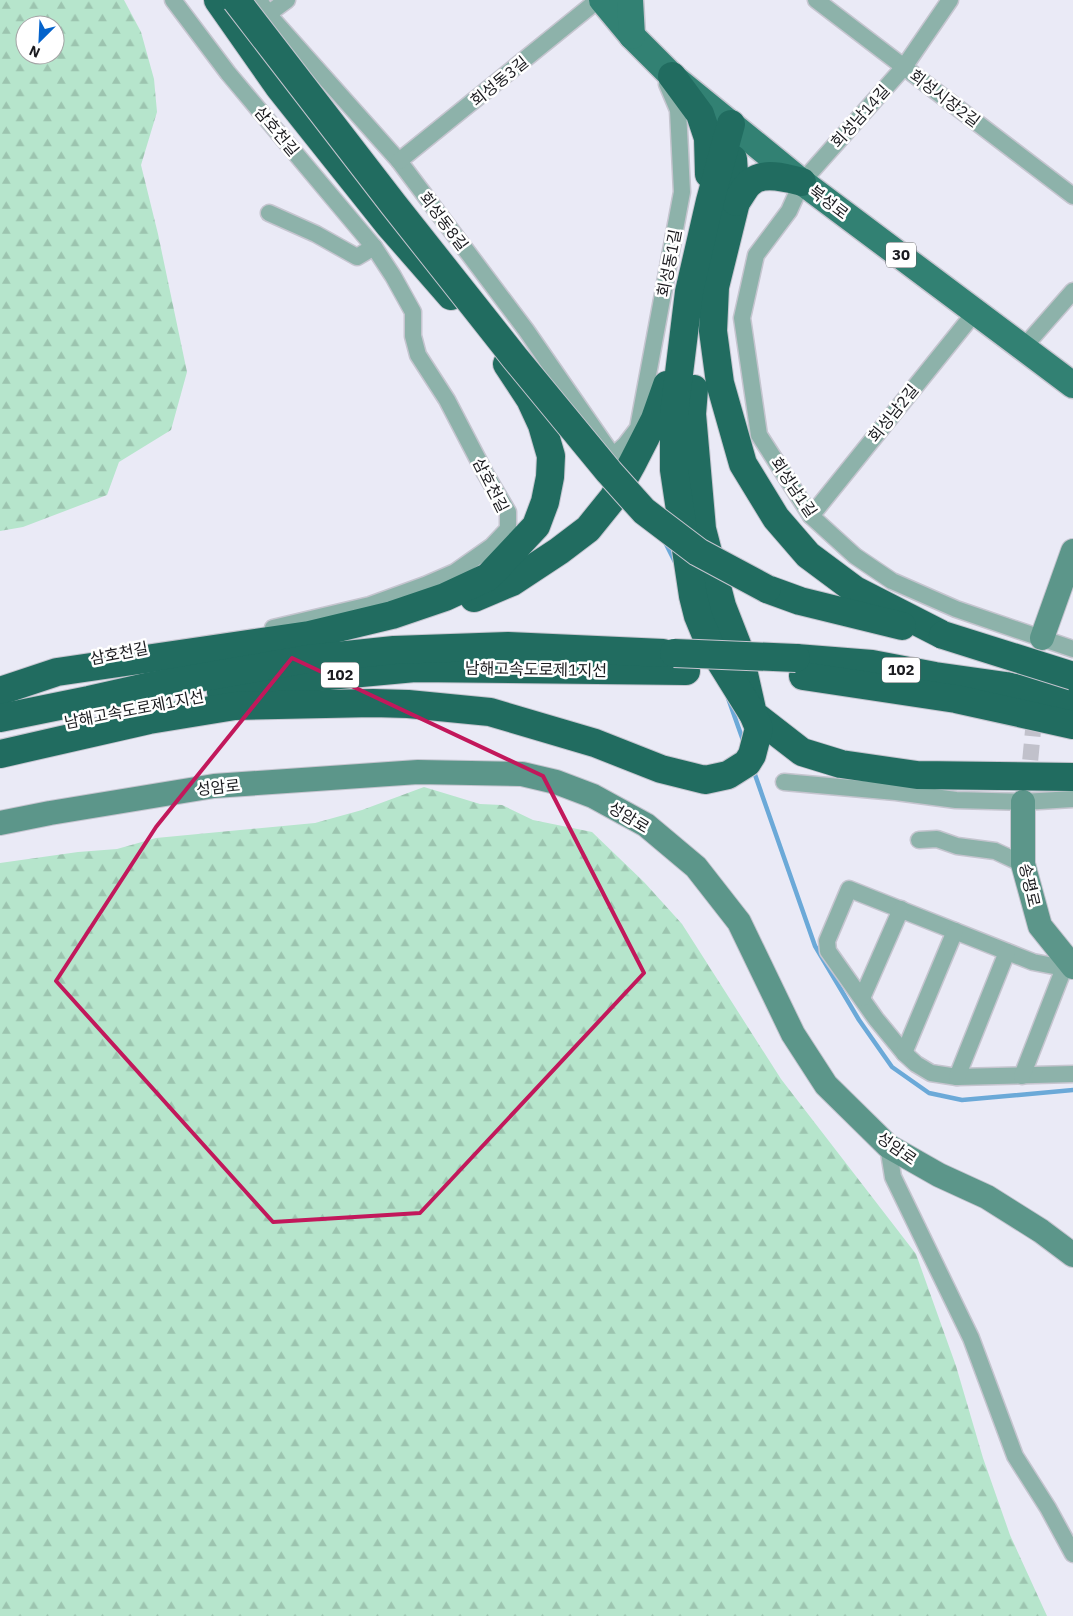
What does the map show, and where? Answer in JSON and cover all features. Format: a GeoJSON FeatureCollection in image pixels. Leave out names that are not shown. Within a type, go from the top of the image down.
{"type":"FeatureCollection","features":[{"type":"Feature","properties":{"kind":"highway"},"geometry":{"type":"LineString","coordinates":[[0,691],[57,672],[309,635],[392,615],[445,597],[488,577],[518,546],[536,526],[549,487],[551,456],[542,425],[530,398],[507,364],[390,225],[285,94],[218,0]]}},
{"type":"Feature","properties":{"kind":"highway"},"geometry":{"type":"LineString","coordinates":[[236,0],[406,220],[522,366],[609,472],[644,511],[698,552],[767,589],[800,601],[943,635],[1073,676]]}},
{"type":"Feature","properties":{"kind":"highway"},"geometry":{"type":"LineString","coordinates":[[666,69],[700,114],[708,138],[723,201]]}},
{"type":"Feature","properties":{"kind":"highway"},"geometry":{"type":"LineString","coordinates":[[731,124],[715,288],[713,331],[720,383],[743,464],[776,518],[808,555],[855,590],[943,635]]}},
{"type":"Feature","properties":{"kind":"highway"},"geometry":{"type":"LineString","coordinates":[[731,124],[733,159],[700,316],[692,414],[702,529],[722,606],[738,647],[753,714],[802,752],[841,764],[1020,790],[1073,777]]}},
{"type":"Feature","properties":{"kind":"highway"},"geometry":{"type":"LineString","coordinates":[[0,754],[149,720],[235,706],[372,703],[408,704],[490,712],[595,743],[661,769],[705,780],[728,775],[747,763],[752,755],[760,728],[710,645],[698,616],[693,596],[674,470],[674,414],[689,292],[723,201],[733,159]]}},
{"type":"Feature","properties":{"kind":"highway"},"geometry":{"type":"LineString","coordinates":[[723,201],[751,182],[766,177],[775,176],[802,182]]}},
{"type":"Feature","properties":{"kind":"highway"},"geometry":{"type":"LineString","coordinates":[[0,705],[87,680],[167,665],[338,640],[416,623],[512,582],[559,552],[588,529],[613,498],[628,457],[655,419],[669,382],[684,329]]}},
{"type":"Feature","properties":{"kind":"highway","name":"남해고속도로제1지선"},"geometry":{"type":"LineString","coordinates":[[0,718],[170,682],[308,659],[394,650],[508,646],[680,662],[799,667],[872,664],[935,676],[1006,686],[1073,700]]}},
{"type":"Feature","properties":{"kind":"highway","name":"남해고속도로제1지선"},"geometry":{"type":"LineString","coordinates":[[0,739],[81,719],[188,697],[327,676],[415,668],[680,662]]}},
{"type":"Feature","properties":{"kind":"highway","name":"남해고속도로제1지선"},"geometry":{"type":"LineString","coordinates":[[799,667],[1073,725]]}},
{"type":"Feature","properties":{"kind":"main road","name":"북성로"},"geometry":{"type":"LineString","coordinates":[[602,0],[632,36],[666,69],[731,124],[802,182],[1073,385]]}},
{"type":"Feature","properties":{"kind":"main road"},"geometry":{"type":"LineString","coordinates":[[630,0],[632,36]]}},
{"type":"Feature","properties":{"kind":"main road"},"geometry":{"type":"LineString","coordinates":[[1042,642],[1073,551]]}},
{"type":"Feature","properties":{"kind":"main road","name":"성암로"},"geometry":{"type":"LineString","coordinates":[[0,823],[50,812],[214,786],[418,772],[522,774],[556,782],[593,796],[646,825],[696,867],[740,922],[793,1034],[826,1085],[888,1146],[939,1175],[987,1197],[1041,1231],[1073,1255]]}},
{"type":"Feature","properties":{"kind":"main road","name":"송평로"},"geometry":{"type":"LineString","coordinates":[[1020,790],[1023,864],[1040,926],[1070,966]]}},
{"type":"Feature","properties":{"kind":"street","name":"삼호천길"},"geometry":{"type":"LineString","coordinates":[[0,681],[34,671],[109,654],[276,628],[370,605],[455,572],[492,546],[508,529],[508,512],[485,473],[447,400],[418,355],[413,336],[413,312],[393,276],[374,247],[228,73],[173,0]]}},
{"type":"Feature","properties":{"kind":"street"},"geometry":{"type":"LineString","coordinates":[[264,7],[287,0]]}},
{"type":"Feature","properties":{"kind":"street","name":"회성동3길"},"geometry":{"type":"LineString","coordinates":[[399,161],[598,0]]}},
{"type":"Feature","properties":{"kind":"street","name":"회성시장2길"},"geometry":{"type":"LineString","coordinates":[[816,0],[1073,196]]}},
{"type":"Feature","properties":{"kind":"street","name":"회성남14길"},"geometry":{"type":"LineString","coordinates":[[802,182],[904,67],[950,0]]}},
{"type":"Feature","properties":{"kind":"street","name":"회성동8길"},"geometry":{"type":"LineString","coordinates":[[264,7],[399,161],[526,330],[628,457]]}},
{"type":"Feature","properties":{"kind":"street","name":"회성동1길"},"geometry":{"type":"LineString","coordinates":[[628,457],[625,445],[638,428],[682,192],[678,110],[666,69]]}},
{"type":"Feature","properties":{"kind":"street","name":"회성남1길"},"geometry":{"type":"LineString","coordinates":[[802,182],[789,211],[756,256],[742,318],[759,435],[811,516],[855,556],[892,581],[956,609],[1042,642],[1073,649]]}},
{"type":"Feature","properties":{"kind":"street"},"geometry":{"type":"LineString","coordinates":[[269,213],[316,234],[357,257],[374,247]]}},
{"type":"Feature","properties":{"kind":"street"},"geometry":{"type":"LineString","coordinates":[[1023,348],[1073,291]]}},
{"type":"Feature","properties":{"kind":"street","name":"회성남2길"},"geometry":{"type":"LineString","coordinates":[[811,516],[976,311]]}},
{"type":"Feature","properties":{"kind":"street"},"geometry":{"type":"LineString","coordinates":[[784,782],[956,800],[1020,790],[1073,799]]}},
{"type":"Feature","properties":{"kind":"street"},"geometry":{"type":"LineString","coordinates":[[919,840],[937,839],[957,846],[996,851],[1023,864]]}},
{"type":"Feature","properties":{"kind":"street"},"geometry":{"type":"LineString","coordinates":[[1022,1076],[1070,966],[1033,962],[849,889],[827,941],[828,951],[876,1020],[916,1064],[931,1073],[957,1077],[1022,1076],[1073,1074]]}},
{"type":"Feature","properties":{"kind":"street"},"geometry":{"type":"LineString","coordinates":[[862,998],[901,909]]}},
{"type":"Feature","properties":{"kind":"street"},"geometry":{"type":"LineString","coordinates":[[904,1053],[955,931]]}},
{"type":"Feature","properties":{"kind":"street"},"geometry":{"type":"LineString","coordinates":[[957,1077],[1007,952]]}},
{"type":"Feature","properties":{"kind":"street"},"geometry":{"type":"LineString","coordinates":[[888,1146],[893,1177],[971,1338],[1015,1456],[1048,1508],[1073,1554]]}},
{"type":"Feature","properties":{"kind":"highlighted area"},"geometry":{"type":"Polygon","coordinates":[[[292,658],[543,776],[644,973],[420,1213],[273,1222],[56,981],[156,827],[292,658]]]}},
{"type":"Feature","properties":{"kind":"green space"},"geometry":{"type":"Polygon","coordinates":[[[0,0],[124,0],[141,32],[154,79],[157,112],[141,165],[158,234],[187,372],[171,430],[119,462],[107,495],[23,527],[0,531],[0,0]]]}},
{"type":"Feature","properties":{"kind":"green space"},"geometry":{"type":"Polygon","coordinates":[[[424,787],[480,804],[502,805],[533,820],[592,832],[644,882],[682,924],[781,1079],[916,1254],[956,1366],[983,1458],[1010,1535],[1047,1616],[0,1616],[0,863],[78,852],[117,849],[156,838],[315,823],[362,810],[424,787]]]}},
{"type":"Feature","properties":{"kind":"waterway"},"geometry":{"type":"LineString","coordinates":[[664,540],[676,564]]}},
{"type":"Feature","properties":{"kind":"waterway"},"geometry":{"type":"LineString","coordinates":[[728,698],[744,743]]}},
{"type":"Feature","properties":{"kind":"waterway"},"geometry":{"type":"LineString","coordinates":[[753,769],[815,946],[859,1020],[892,1067],[929,1093],[962,1100],[1073,1090]]}},
{"type":"Feature","properties":{"kind":"tunnel"},"geometry":{"type":"LineString","coordinates":[[1028,784],[1035,709]]}}]}
